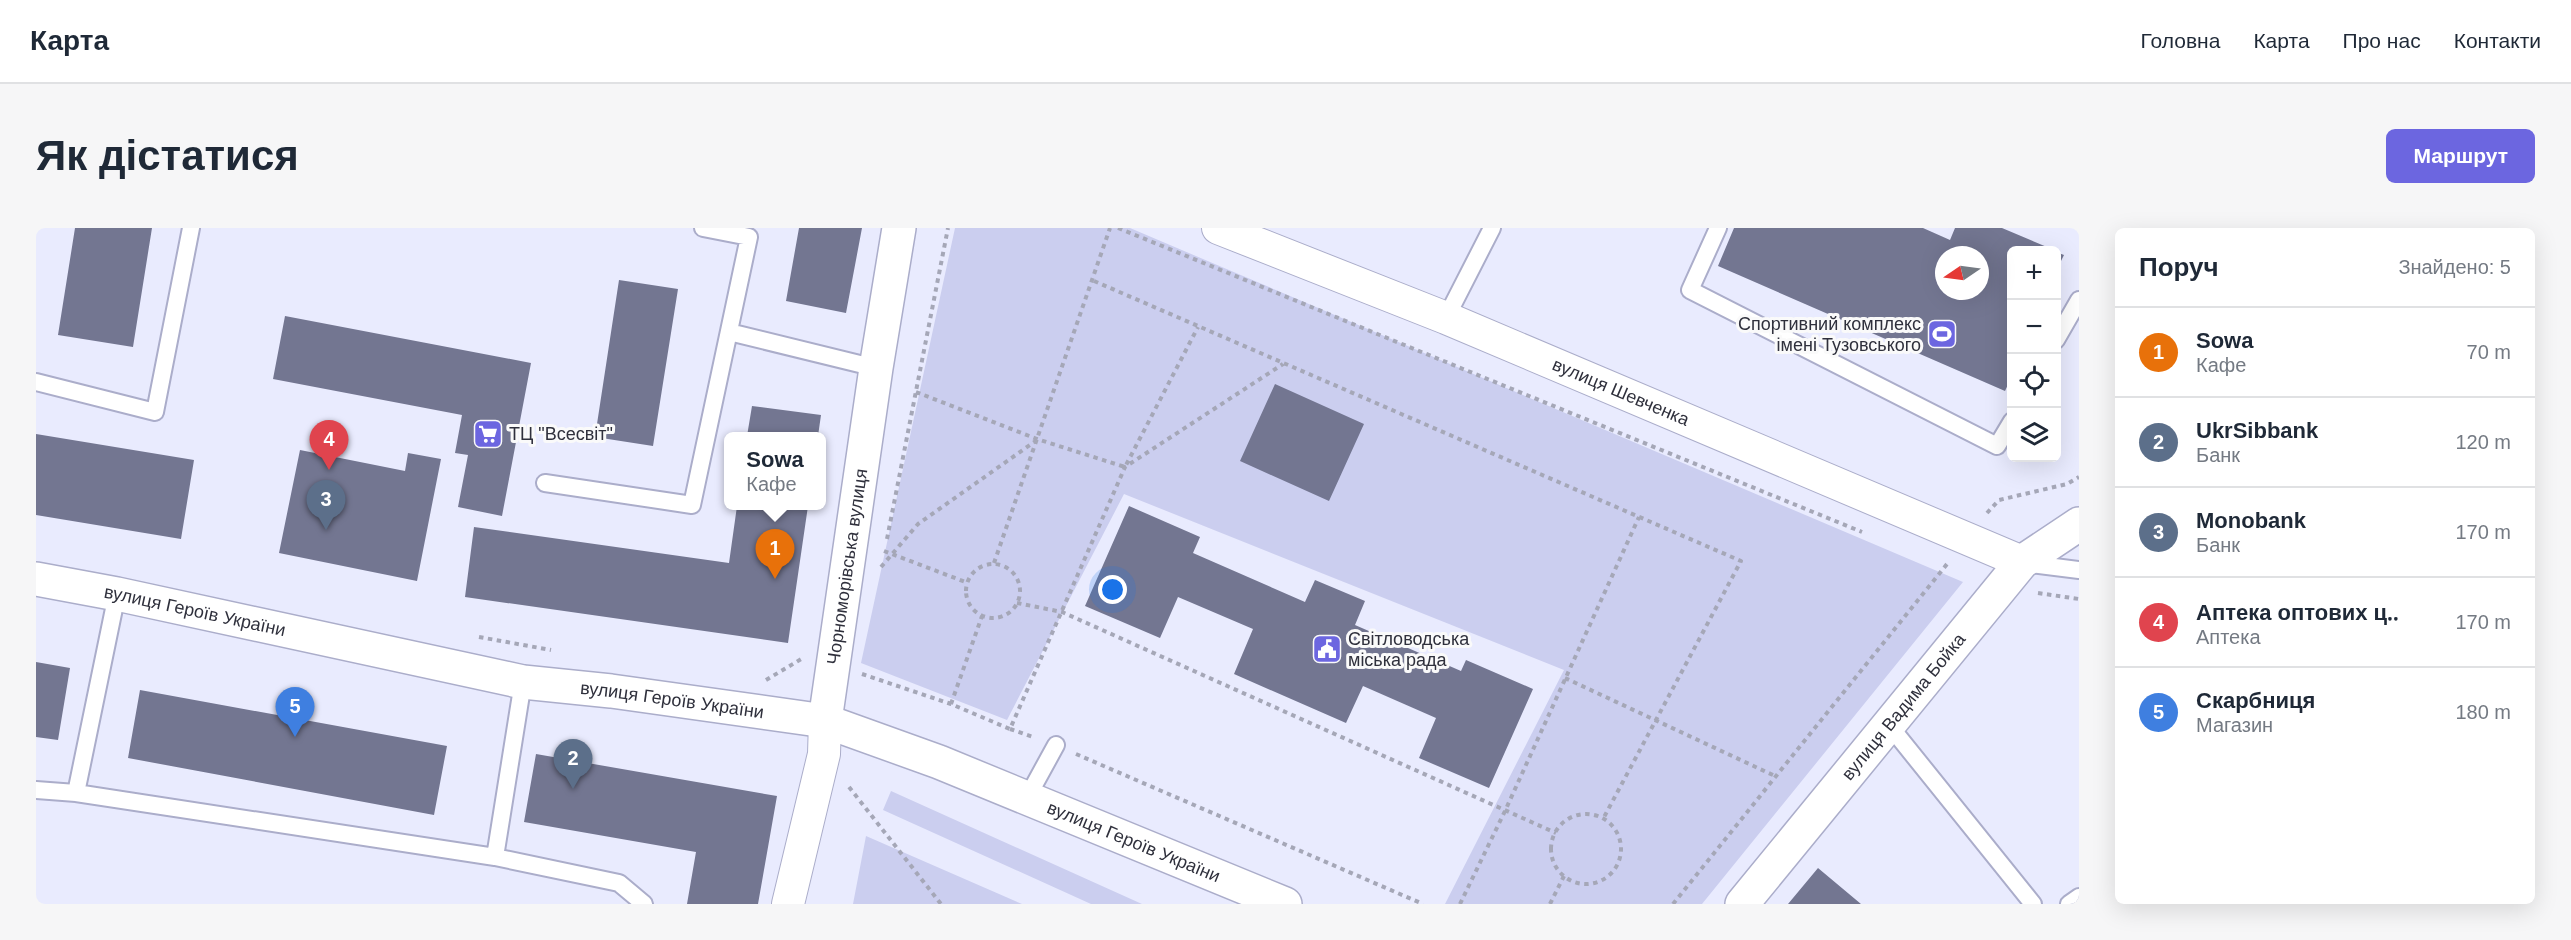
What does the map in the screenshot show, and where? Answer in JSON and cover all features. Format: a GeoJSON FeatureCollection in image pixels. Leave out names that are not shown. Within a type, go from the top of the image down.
{"type":"FeatureCollection","features":[{"type":"Feature","properties":{"kind":"main road","name":"Чорноморівська вулиця"},"geometry":{"type":"LineString","coordinates":[[825,721],[876,368],[899,228]]}},
{"type":"Feature","properties":{"kind":"main road","name":"вулиця Вадима Бойка"},"geometry":{"type":"LineString","coordinates":[[1742,904],[2022,562],[2079,524]]}},
{"type":"Feature","properties":{"kind":"main road","name":"вулиця Героїв України"},"geometry":{"type":"LineString","coordinates":[[36,579],[117,594],[522,682],[610,691],[825,721],[939,762],[1285,904]]}},
{"type":"Feature","properties":{"kind":"street","name":"вулиця Шевченка"},"geometry":{"type":"LineString","coordinates":[[1218,228],[1446,318],[2022,562]]}},
{"type":"Feature","properties":{"kind":"street","name":"Чорноморівська вулиця"},"geometry":{"type":"LineString","coordinates":[[788,904],[824,754],[825,721]]}},
{"type":"Feature","properties":{"kind":"lane"},"geometry":{"type":"LineString","coordinates":[[36,382],[155,412],[191,228]]}},
{"type":"Feature","properties":{"kind":"lane"},"geometry":{"type":"LineString","coordinates":[[545,483],[692,505],[749,237],[703,228]]}},
{"type":"Feature","properties":{"kind":"lane"},"geometry":{"type":"LineString","coordinates":[[1446,318],[1492,228]]}},
{"type":"Feature","properties":{"kind":"lane"},"geometry":{"type":"LineString","coordinates":[[1718,228],[1690,290],[1997,446],[2007,429]]}},
{"type":"Feature","properties":{"kind":"lane"},"geometry":{"type":"LineString","coordinates":[[2061,331],[2079,300]]}},
{"type":"Feature","properties":{"kind":"lane"},"geometry":{"type":"LineString","coordinates":[[729,332],[876,368]]}},
{"type":"Feature","properties":{"kind":"lane"},"geometry":{"type":"LineString","coordinates":[[2022,562],[2079,570]]}},
{"type":"Feature","properties":{"kind":"lane"},"geometry":{"type":"LineString","coordinates":[[76,794],[117,594]]}},
{"type":"Feature","properties":{"kind":"lane"},"geometry":{"type":"LineString","coordinates":[[495,857],[522,682]]}},
{"type":"Feature","properties":{"kind":"lane"},"geometry":{"type":"LineString","coordinates":[[1889,725],[2033,904]]}},
{"type":"Feature","properties":{"kind":"lane"},"geometry":{"type":"LineString","coordinates":[[1027,798],[1056,746]]}},
{"type":"Feature","properties":{"kind":"lane"},"geometry":{"type":"LineString","coordinates":[[36,790],[76,794],[495,857],[619,883],[644,904]]}},
{"type":"Feature","properties":{"kind":"lane"},"geometry":{"type":"LineString","coordinates":[[2069,904],[2079,897]]}},
{"type":"Feature","properties":{"kind":"path"},"geometry":{"type":"LineString","coordinates":[[948,228],[881,567],[918,524],[1037,439]]}},
{"type":"Feature","properties":{"kind":"path"},"geometry":{"type":"LineString","coordinates":[[994,563],[1094,281],[1110,228]]}},
{"type":"Feature","properties":{"kind":"path"},"geometry":{"type":"LineString","coordinates":[[1118,228],[1868,534]]}},
{"type":"Feature","properties":{"kind":"path"},"geometry":{"type":"LineString","coordinates":[[1094,281],[1741,561],[1603,819]]}},
{"type":"Feature","properties":{"kind":"path"},"geometry":{"type":"LineString","coordinates":[[1010,729],[1125,467],[1198,327]]}},
{"type":"Feature","properties":{"kind":"path"},"geometry":{"type":"LineString","coordinates":[[1125,467],[1283,364]]}},
{"type":"Feature","properties":{"kind":"path"},"geometry":{"type":"LineString","coordinates":[[915,391],[1037,439],[1125,467]]}},
{"type":"Feature","properties":{"kind":"path"},"geometry":{"type":"LineString","coordinates":[[1672,904],[1999,500],[2067,484],[2079,477]]}},
{"type":"Feature","properties":{"kind":"path"},"geometry":{"type":"LineString","coordinates":[[1460,904],[1505,811],[1639,517]]}},
{"type":"Feature","properties":{"kind":"path"},"geometry":{"type":"LineString","coordinates":[[884,551],[968,583]]}},
{"type":"Feature","properties":{"kind":"path"},"geometry":{"type":"LineString","coordinates":[[1934,561],[1955,569]]}},
{"type":"Feature","properties":{"kind":"path"},"geometry":{"type":"LineString","coordinates":[[994,563],[1008,567],[1017,577],[1021,590],[1017,603],[1009,614],[996,618],[982,616],[970,606],[966,592],[969,578],[980,567],[994,563]]}},
{"type":"Feature","properties":{"kind":"path"},"geometry":{"type":"LineString","coordinates":[[2001,588],[2079,599]]}},
{"type":"Feature","properties":{"kind":"path"},"geometry":{"type":"LineString","coordinates":[[1017,603],[1062,612],[1556,833]]}},
{"type":"Feature","properties":{"kind":"path"},"geometry":{"type":"LineString","coordinates":[[951,704],[982,616]]}},
{"type":"Feature","properties":{"kind":"path"},"geometry":{"type":"LineString","coordinates":[[471,635],[554,650]]}},
{"type":"Feature","properties":{"kind":"path"},"geometry":{"type":"LineString","coordinates":[[763,681],[801,657],[883,680],[951,704],[1056,746],[1423,904]]}},
{"type":"Feature","properties":{"kind":"path"},"geometry":{"type":"LineString","coordinates":[[1565,678],[1775,776]]}},
{"type":"Feature","properties":{"kind":"path"},"geometry":{"type":"LineString","coordinates":[[824,754],[941,904]]}},
{"type":"Feature","properties":{"kind":"path"},"geometry":{"type":"LineString","coordinates":[[1592,813],[1603,819],[1609,821],[1620,837],[1621,856],[1613,872],[1598,882],[1580,883],[1564,876],[1554,862],[1551,844],[1558,827],[1573,815],[1592,813]]}},
{"type":"Feature","properties":{"kind":"path"},"geometry":{"type":"LineString","coordinates":[[1550,904],[1564,876]]}},
{"type":"Feature","properties":{"kind":"shaded area"},"geometry":{"type":"Polygon","coordinates":[[[955,228],[1130,228],[1963,582],[1702,904],[1445,904],[1564,670],[1124,494],[1007,720],[861,663],[955,228]]]}},
{"type":"Feature","properties":{"kind":"shaded area"},"geometry":{"type":"Polygon","coordinates":[[[891,791],[1142,904],[1091,904],[883,810],[891,791]]]}},
{"type":"Feature","properties":{"kind":"shaded area"},"geometry":{"type":"Polygon","coordinates":[[[866,836],[1022,904],[853,904],[866,836]]]}},
{"type":"Feature","properties":{"kind":"building"},"geometry":{"type":"Polygon","coordinates":[[[75,228],[152,228],[133,347],[58,335],[75,228]]]}},
{"type":"Feature","properties":{"kind":"building"},"geometry":{"type":"Polygon","coordinates":[[[799,228],[862,228],[846,313],[786,301],[799,228]]]}},
{"type":"Feature","properties":{"kind":"building","name":"Спортивний комплекс імені Тузовського"},"geometry":{"type":"Polygon","coordinates":[[[1734,228],[1923,228],[1950,240],[1955,228],[2002,228],[2045,246],[2007,246],[2007,387],[2005,391],[1718,266],[1734,228]]]}},
{"type":"Feature","properties":{"kind":"building"},"geometry":{"type":"Polygon","coordinates":[[[619,280],[678,289],[653,446],[595,437],[619,280]]]}},
{"type":"Feature","properties":{"kind":"building","name":"ТЦ \"Всесвіт\""},"geometry":{"type":"Polygon","coordinates":[[[285,316],[531,363],[502,516],[458,507],[468,455],[455,453],[462,415],[273,379],[285,316]]]}},
{"type":"Feature","properties":{"kind":"building"},"geometry":{"type":"Polygon","coordinates":[[[1275,384],[1364,424],[1329,501],[1240,461],[1275,384]]]}},
{"type":"Feature","properties":{"kind":"building"},"geometry":{"type":"Polygon","coordinates":[[[752,406],[821,415],[819,432],[748,432],[752,406]]]}},
{"type":"Feature","properties":{"kind":"building"},"geometry":{"type":"Polygon","coordinates":[[[36,434],[194,460],[181,539],[36,515],[36,434]]]}},
{"type":"Feature","properties":{"kind":"building"},"geometry":{"type":"Polygon","coordinates":[[[300,450],[405,471],[408,453],[441,459],[417,581],[279,553],[300,450]]]}},
{"type":"Feature","properties":{"kind":"building","name":"Світловодська міська рада"},"geometry":{"type":"Polygon","coordinates":[[[1129,506],[1200,537],[1193,553],[1305,602],[1315,580],[1365,601],[1355,625],[1461,671],[1466,660],[1533,689],[1489,788],[1419,758],[1436,718],[1363,686],[1346,723],[1234,674],[1253,629],[1178,597],[1160,638],[1085,606],[1129,506]]]}},
{"type":"Feature","properties":{"kind":"building"},"geometry":{"type":"Polygon","coordinates":[[[736,510],[807,510],[788,643],[465,597],[474,527],[729,563],[736,510]]]}},
{"type":"Feature","properties":{"kind":"building"},"geometry":{"type":"Polygon","coordinates":[[[36,662],[70,668],[58,740],[36,737],[36,662]]]}},
{"type":"Feature","properties":{"kind":"building"},"geometry":{"type":"Polygon","coordinates":[[[140,690],[447,746],[434,815],[128,758],[140,690]]]}},
{"type":"Feature","properties":{"kind":"building"},"geometry":{"type":"Polygon","coordinates":[[[536,754],[777,796],[758,904],[687,904],[696,852],[524,822],[536,754]]]}},
{"type":"Feature","properties":{"kind":"building"},"geometry":{"type":"Polygon","coordinates":[[[1818,868],[1861,904],[1788,904],[1818,868]]]}},
{"type":"Feature","properties":{"kind":"place","name":"Спортивний комплекс імені Тузовського"},"geometry":{"type":"Point","coordinates":[1942,334]}},
{"type":"Feature","properties":{"kind":"place","name":"ТЦ \"Всесвіт\""},"geometry":{"type":"Point","coordinates":[488,434]}},
{"type":"Feature","properties":{"kind":"place","name":"Аптека оптових ц‥"},"geometry":{"type":"Point","coordinates":[329,470]}},
{"type":"Feature","properties":{"kind":"place","name":"Monobank"},"geometry":{"type":"Point","coordinates":[326,530]}},
{"type":"Feature","properties":{"kind":"place","name":"Sowa"},"geometry":{"type":"Point","coordinates":[775,579]}},
{"type":"Feature","properties":{"kind":"place","name":"Світловодська міська рада"},"geometry":{"type":"Point","coordinates":[1327,649]}},
{"type":"Feature","properties":{"kind":"place","name":"Скарбниця"},"geometry":{"type":"Point","coordinates":[295,737]}},
{"type":"Feature","properties":{"kind":"place","name":"UkrSibbank"},"geometry":{"type":"Point","coordinates":[573,789]}}]}
